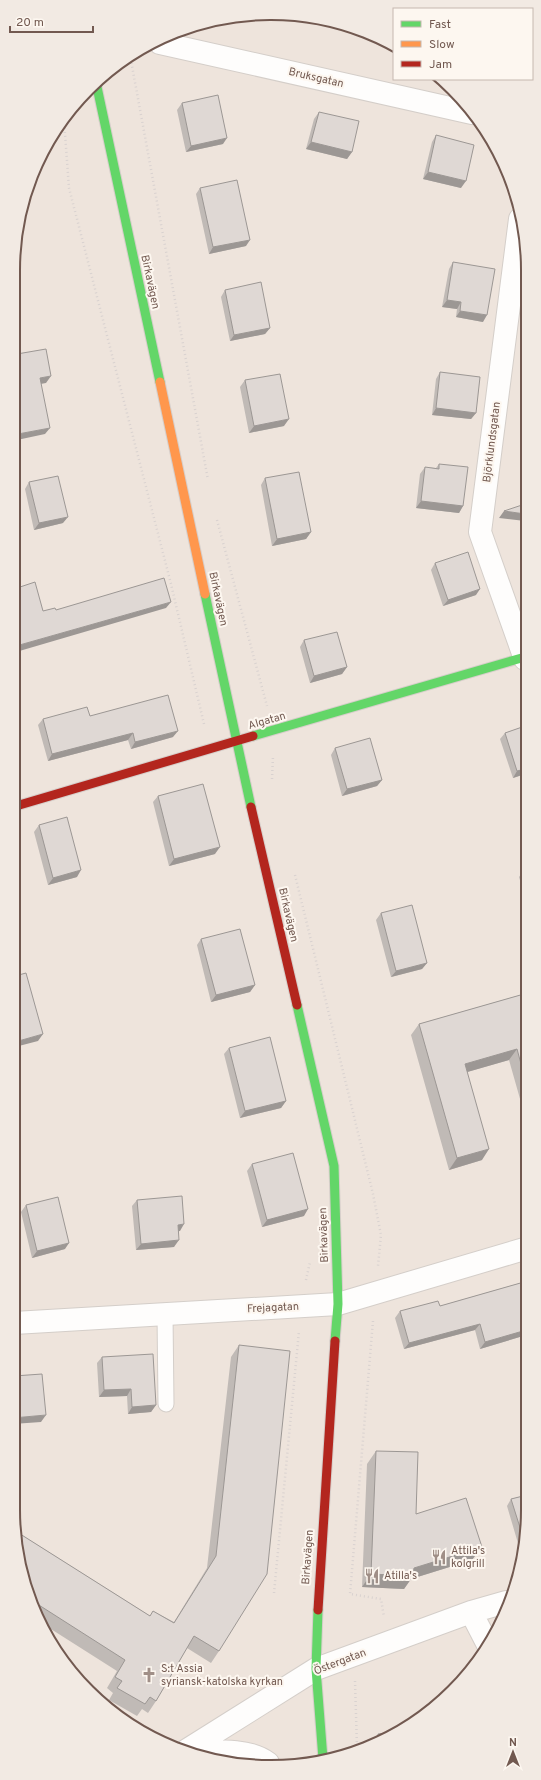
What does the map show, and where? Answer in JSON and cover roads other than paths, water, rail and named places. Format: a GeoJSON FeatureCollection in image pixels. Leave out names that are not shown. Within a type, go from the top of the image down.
{"type":"FeatureCollection","features":[{"type":"Feature","properties":{"kind":"street","name":"Bruksgatan"},"geometry":{"type":"LineString","coordinates":[[164,44],[464,111]]}},
{"type":"Feature","properties":{"kind":"street","name":"Birkavägen"},"geometry":{"type":"LineString","coordinates":[[97,89],[236,742],[334,1166],[338,1304],[318,1594],[316,1670],[323,1754]]}},
{"type":"Feature","properties":{"kind":"street","name":"Björklundsgatan"},"geometry":{"type":"LineString","coordinates":[[518,233],[480,532],[521,647]]}},
{"type":"Feature","properties":{"kind":"street","name":"Algatan"},"geometry":{"type":"LineString","coordinates":[[20,805],[521,659]]}},
{"type":"Feature","properties":{"kind":"street","name":"Frejagatan"},"geometry":{"type":"LineString","coordinates":[[20,1323],[338,1304],[521,1249]]}},
{"type":"Feature","properties":{"kind":"street","name":"Östergatan"},"geometry":{"type":"LineString","coordinates":[[191,1747],[316,1670],[471,1612],[503,1603]]}},
{"type":"Feature","properties":{"kind":"street"},"geometry":{"type":"LineString","coordinates":[[471,1612],[485,1639]]}},
{"type":"Feature","properties":{"kind":"street"},"geometry":{"type":"LineString","coordinates":[[212,1752],[220,1751],[261,1757],[264,1760]]}},
{"type":"Feature","properties":{"kind":"lane"},"geometry":{"type":"LineString","coordinates":[[165,1314],[166,1404]]}},
{"type":"Feature","properties":{"kind":"place","name":"Attila's kolgrill"},"geometry":{"type":"Point","coordinates":[439,1557]}},
{"type":"Feature","properties":{"kind":"place","name":"Atilla's"},"geometry":{"type":"Point","coordinates":[372,1576]}},
{"type":"Feature","properties":{"kind":"place","name":"S:t Assia syriansk-katolska kyrkan"},"geometry":{"type":"Point","coordinates":[149,1675]}}]}
